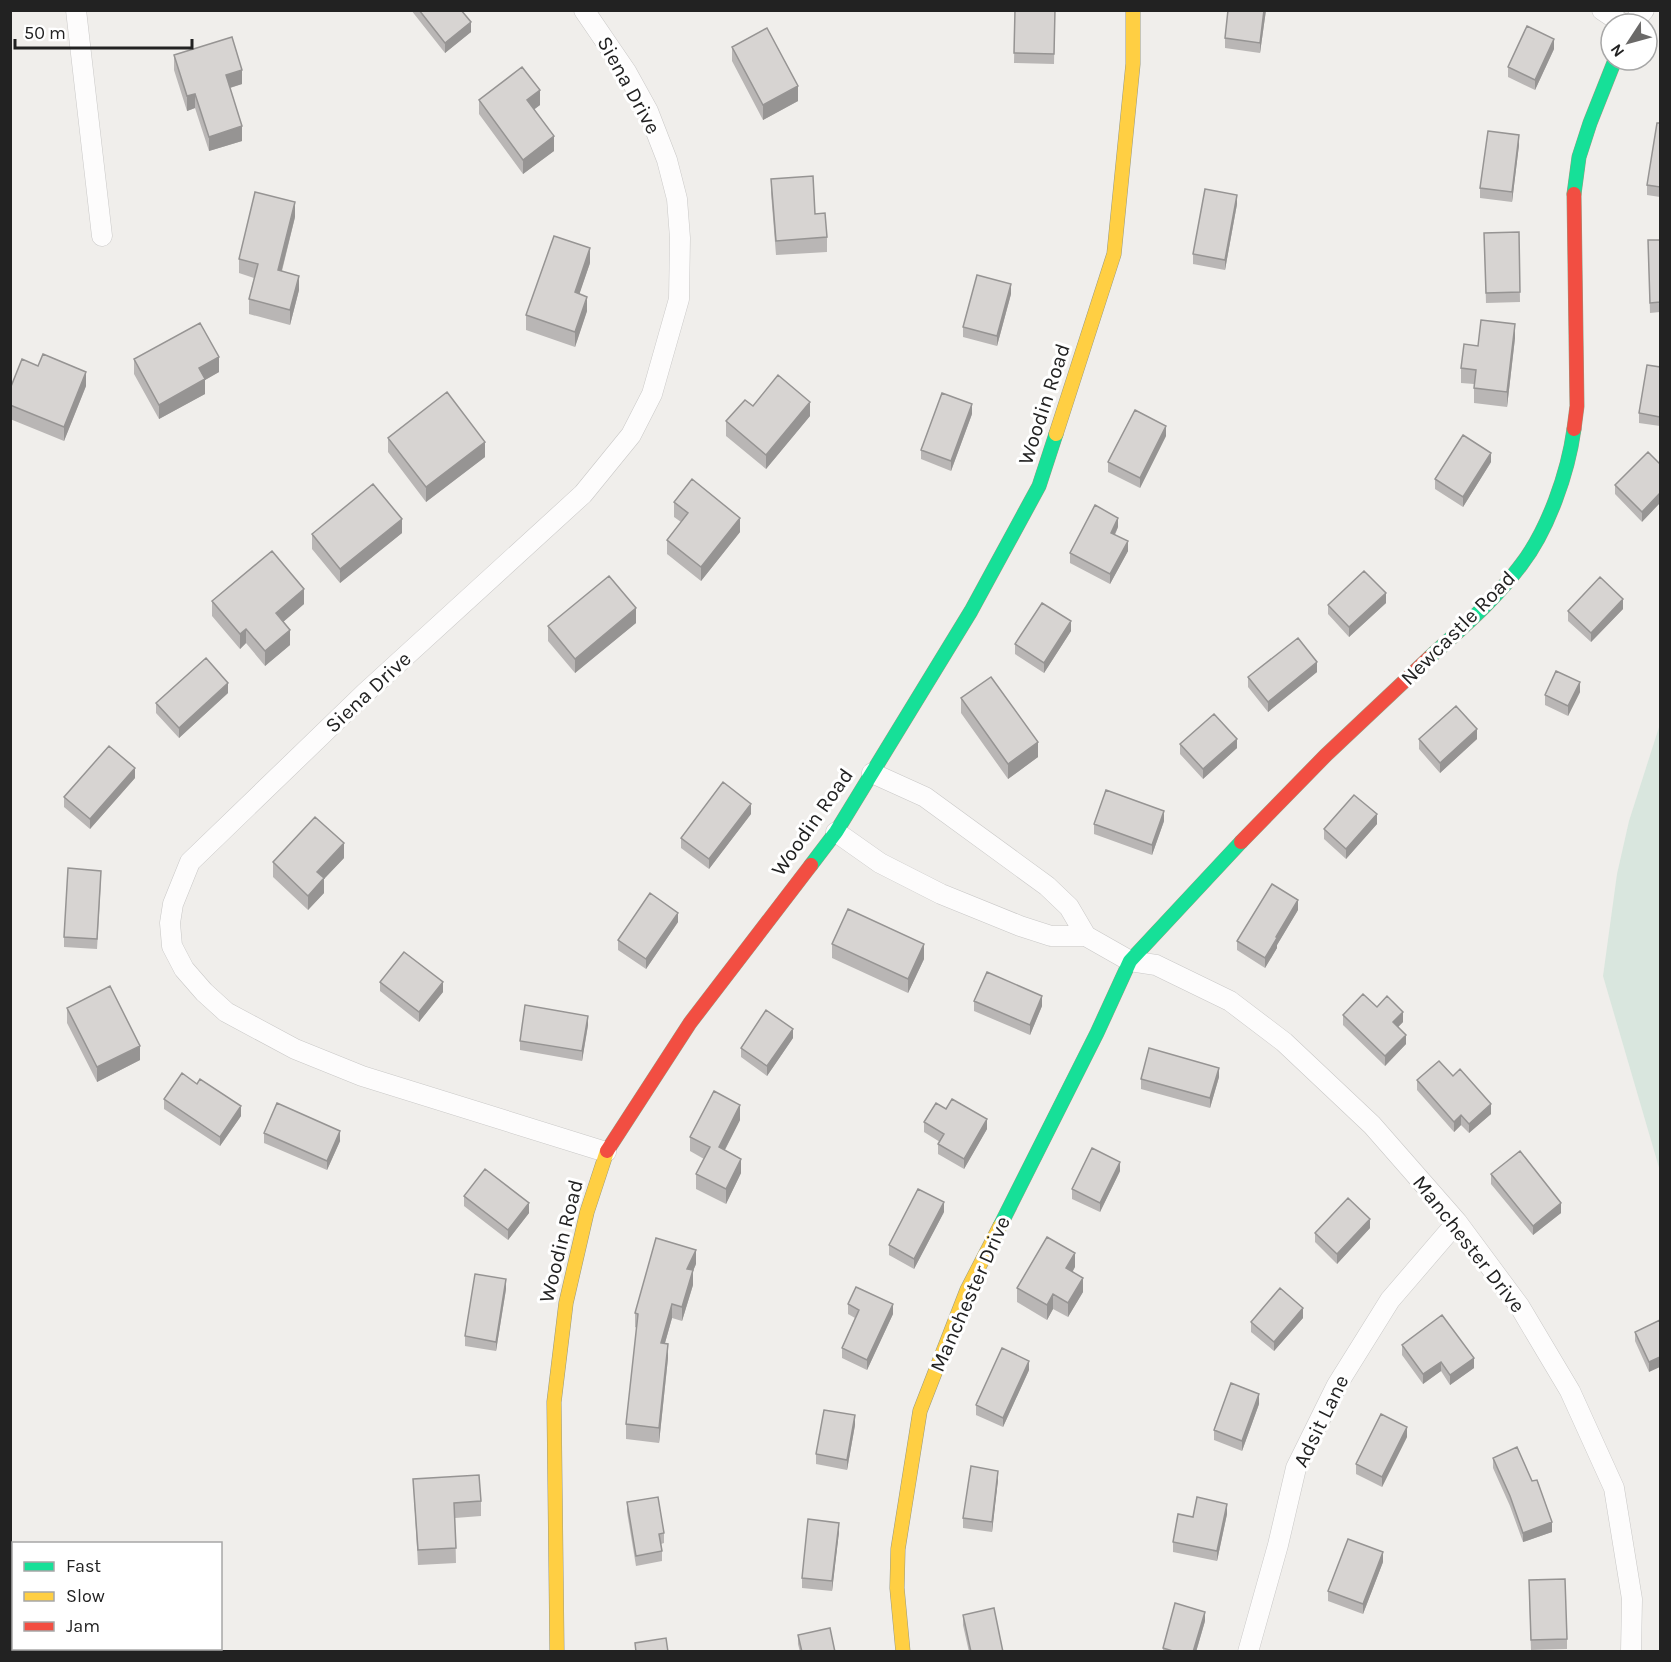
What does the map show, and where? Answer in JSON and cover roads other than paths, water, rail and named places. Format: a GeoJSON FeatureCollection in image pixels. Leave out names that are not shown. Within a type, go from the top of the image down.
{"type":"FeatureCollection","features":[{"type":"Feature","properties":{"kind":"street"},"geometry":{"type":"LineString","coordinates":[[76,10],[102,236]]}},
{"type":"Feature","properties":{"kind":"street","name":"Siena Drive"},"geometry":{"type":"LineString","coordinates":[[584,10],[627,73],[648,111],[667,160],[677,199],[680,238],[679,298],[652,394],[631,435],[583,494],[364,694],[190,862],[173,904],[170,923],[172,946],[184,969],[204,992],[226,1012],[295,1049],[362,1076],[606,1152]]}},
{"type":"Feature","properties":{"kind":"street","name":"Woodin Road"},"geometry":{"type":"LineString","coordinates":[[557,1652],[554,1402],[566,1304],[587,1212],[606,1152],[690,1023],[836,832],[971,611],[1039,486],[1114,254],[1133,64],[1133,10]]}},
{"type":"Feature","properties":{"kind":"street","name":"Newcastle Road"},"geometry":{"type":"LineString","coordinates":[[1130,961],[1215,869],[1326,756],[1493,598],[1522,564],[1544,525],[1560,486],[1572,443],[1577,406],[1574,197],[1579,157],[1610,72]]}},
{"type":"Feature","properties":{"kind":"street"},"geometry":{"type":"LineString","coordinates":[[872,773],[925,797],[1047,886],[1069,907],[1086,936]]}},
{"type":"Feature","properties":{"kind":"street","name":"Manchester Drive"},"geometry":{"type":"LineString","coordinates":[[836,832],[880,863],[941,894],[1051,936],[1086,936],[1130,961],[1156,965],[1230,1000],[1284,1042],[1372,1125],[1456,1222],[1525,1316],[1570,1391],[1614,1488],[1632,1599],[1631,1652]]}},
{"type":"Feature","properties":{"kind":"street","name":"Manchester Drive"},"geometry":{"type":"LineString","coordinates":[[903,1652],[897,1588],[898,1549],[920,1411],[967,1290],[1092,1043],[1130,961]]}},
{"type":"Feature","properties":{"kind":"street","name":"Adsit Lane"},"geometry":{"type":"LineString","coordinates":[[1248,1652],[1278,1545],[1296,1468],[1337,1385],[1390,1300],[1456,1222]]}}]}
